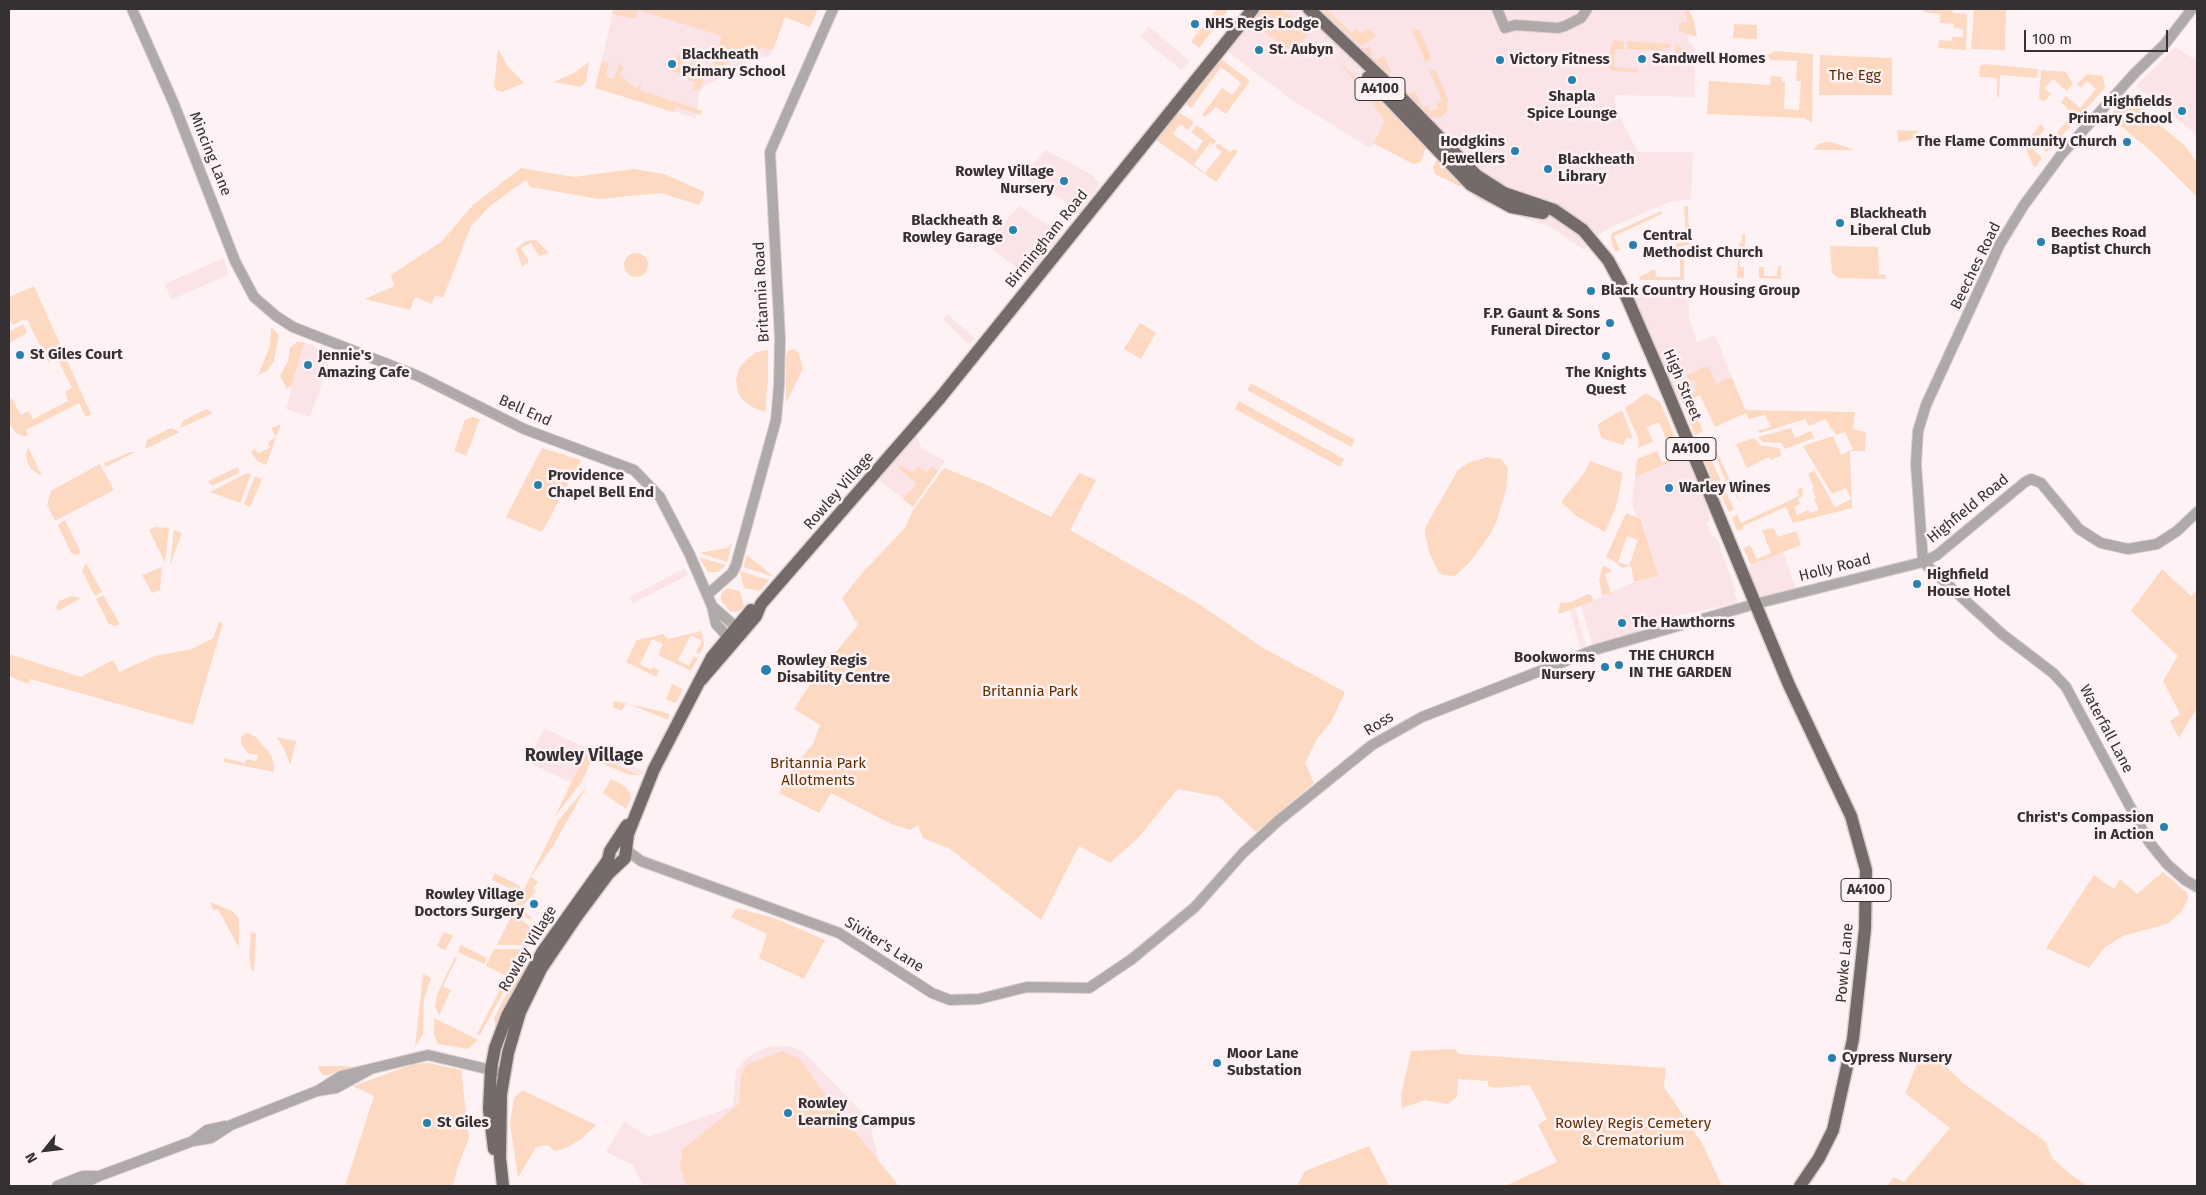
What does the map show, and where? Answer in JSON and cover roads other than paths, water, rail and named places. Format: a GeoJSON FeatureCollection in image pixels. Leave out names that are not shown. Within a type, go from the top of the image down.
{"type":"FeatureCollection","features":[{"type":"Feature","properties":{"kind":"main road","name":"Birmingham Road"},"geometry":{"type":"LineString","coordinates":[[1177,100],[1182,87],[1242,9]]}},
{"type":"Feature","properties":{"kind":"main road","name":"Birmingham Road"},"geometry":{"type":"LineString","coordinates":[[940,398],[1177,100],[1253,9]]}},
{"type":"Feature","properties":{"kind":"main road","name":"A4100"},"geometry":{"type":"LineString","coordinates":[[1299,9],[1362,70],[1471,185],[1511,207],[1542,213],[1561,221],[1590,240]]}},
{"type":"Feature","properties":{"kind":"main road","name":"A4100"},"geometry":{"type":"LineString","coordinates":[[1309,9],[1388,84],[1476,175],[1504,193],[1554,210],[1583,230],[1590,240]]}},
{"type":"Feature","properties":{"kind":"main road","name":"Birmingham Road"},"geometry":{"type":"LineString","coordinates":[[1205,56],[1217,46],[1221,46]]}},
{"type":"Feature","properties":{"kind":"main road","name":"High Street"},"geometry":{"type":"LineString","coordinates":[[1590,240],[1601,251],[1615,272],[1631,307],[1755,604]]}},
{"type":"Feature","properties":{"kind":"main road","name":"Rowley Village"},"geometry":{"type":"LineString","coordinates":[[502,1186],[500,1136],[504,1073],[520,1012],[530,988],[577,916],[609,873],[654,769],[712,657],[744,623],[751,622],[761,604],[940,398]]}},
{"type":"Feature","properties":{"kind":"main road","name":"Rowley Village"},"geometry":{"type":"LineString","coordinates":[[736,631],[755,606],[761,604]]}},
{"type":"Feature","properties":{"kind":"main road","name":"Powke Lane"},"geometry":{"type":"LineString","coordinates":[[1755,604],[1788,685],[1851,816],[1866,870],[1865,929],[1852,1046],[1833,1130],[1819,1158],[1800,1186]]}},
{"type":"Feature","properties":{"kind":"main road","name":"Rowley Village"},"geometry":{"type":"LineString","coordinates":[[502,1186],[491,1130],[491,1069],[499,1037],[516,997],[543,951],[605,865],[618,855]]}},
{"type":"Feature","properties":{"kind":"street","name":"Mincing Lane"},"geometry":{"type":"LineString","coordinates":[[132,9],[174,104],[235,261],[245,282],[265,307]]}},
{"type":"Feature","properties":{"kind":"street","name":"Britannia Road"},"geometry":{"type":"LineString","coordinates":[[705,590],[726,578],[736,565],[776,420],[780,338],[770,152],[833,9]]}},
{"type":"Feature","properties":{"kind":"street"},"geometry":{"type":"LineString","coordinates":[[1498,9],[1506,28],[1515,25],[1558,28],[1581,18],[1588,9]]}},
{"type":"Feature","properties":{"kind":"street","name":"Beeches Road"},"geometry":{"type":"LineString","coordinates":[[1923,562],[1916,464],[1918,431],[1926,404],[2000,244],[2024,205],[2061,155],[2135,73],[2164,44],[2192,9]]}},
{"type":"Feature","properties":{"kind":"street","name":"Bell End"},"geometry":{"type":"LineString","coordinates":[[265,307],[300,330],[418,376],[524,429],[634,470],[660,496],[705,590],[712,606],[716,624],[736,631]]}},
{"type":"Feature","properties":{"kind":"street","name":"Highfield Road"},"geometry":{"type":"LineString","coordinates":[[1923,562],[1937,555],[2031,479],[2041,483],[2080,529],[2101,543],[2128,550],[2156,544],[2177,531],[2197,512]]}},
{"type":"Feature","properties":{"kind":"street","name":"Holly Road"},"geometry":{"type":"LineString","coordinates":[[1755,604],[1923,562]]}},
{"type":"Feature","properties":{"kind":"street","name":"Waterfall Lane"},"geometry":{"type":"LineString","coordinates":[[1923,562],[2002,634],[2053,673],[2066,686],[2149,842],[2167,864],[2185,880],[2197,887]]}},
{"type":"Feature","properties":{"kind":"street","name":"Ross"},"geometry":{"type":"LineString","coordinates":[[1088,988],[1132,959],[1195,907],[1243,853],[1278,821],[1381,739],[1422,716],[1582,654],[1755,604]]}},
{"type":"Feature","properties":{"kind":"street","name":"Siviter's Lane"},"geometry":{"type":"LineString","coordinates":[[618,855],[641,861],[839,933],[932,993],[950,1000],[978,999],[1027,987],[1088,988]]}},
{"type":"Feature","properties":{"kind":"street"},"geometry":{"type":"LineString","coordinates":[[79,1186],[99,1176],[193,1141],[207,1130],[231,1125],[317,1091],[342,1076],[428,1055],[504,1073]]}},
{"type":"Feature","properties":{"kind":"street"},"geometry":{"type":"LineString","coordinates":[[57,1186],[83,1176],[99,1176]]}},
{"type":"Feature","properties":{"kind":"place","name":"NHS Regis Lodge"},"geometry":{"type":"Point","coordinates":[1195,24]}},
{"type":"Feature","properties":{"kind":"place","name":"St. Aubyn"},"geometry":{"type":"Point","coordinates":[1259,50]}},
{"type":"Feature","properties":{"kind":"place","name":"Sandwell Homes"},"geometry":{"type":"Point","coordinates":[1642,59]}},
{"type":"Feature","properties":{"kind":"place","name":"Victory Fitness"},"geometry":{"type":"Point","coordinates":[1500,60]}},
{"type":"Feature","properties":{"kind":"place","name":"Blackheath Primary School"},"geometry":{"type":"Point","coordinates":[672,64]}},
{"type":"Feature","properties":{"kind":"place","name":"Shapla Spice Lounge"},"geometry":{"type":"Point","coordinates":[1572,80]}},
{"type":"Feature","properties":{"kind":"place","name":"Highfields Primary School"},"geometry":{"type":"Point","coordinates":[2182,111]}},
{"type":"Feature","properties":{"kind":"place","name":"The Flame Community Church"},"geometry":{"type":"Point","coordinates":[2127,142]}},
{"type":"Feature","properties":{"kind":"place","name":"Hodgkins Jewellers"},"geometry":{"type":"Point","coordinates":[1515,151]}},
{"type":"Feature","properties":{"kind":"place","name":"Blackheath Library"},"geometry":{"type":"Point","coordinates":[1548,169]}},
{"type":"Feature","properties":{"kind":"place","name":"Rowley Village Nursery"},"geometry":{"type":"Point","coordinates":[1064,181]}},
{"type":"Feature","properties":{"kind":"place","name":"Blackheath Liberal Club"},"geometry":{"type":"Point","coordinates":[1840,223]}},
{"type":"Feature","properties":{"kind":"place","name":"Blackheath & Rowley Garage"},"geometry":{"type":"Point","coordinates":[1013,230]}},
{"type":"Feature","properties":{"kind":"place","name":"Beeches Road Baptist Church"},"geometry":{"type":"Point","coordinates":[2041,242]}},
{"type":"Feature","properties":{"kind":"place","name":"Central Methodist Church"},"geometry":{"type":"Point","coordinates":[1633,245]}},
{"type":"Feature","properties":{"kind":"place","name":"Black Country Housing Group"},"geometry":{"type":"Point","coordinates":[1591,291]}},
{"type":"Feature","properties":{"kind":"place","name":"F.P. Gaunt & Sons Funeral Director"},"geometry":{"type":"Point","coordinates":[1610,323]}},
{"type":"Feature","properties":{"kind":"place","name":"St Giles Court"},"geometry":{"type":"Point","coordinates":[20,355]}},
{"type":"Feature","properties":{"kind":"place","name":"The Knights Quest"},"geometry":{"type":"Point","coordinates":[1606,356]}},
{"type":"Feature","properties":{"kind":"place","name":"Jennie's Amazing Cafe"},"geometry":{"type":"Point","coordinates":[308,365]}},
{"type":"Feature","properties":{"kind":"place","name":"Providence Chapel Bell End"},"geometry":{"type":"Point","coordinates":[538,485]}},
{"type":"Feature","properties":{"kind":"place","name":"Warley Wines"},"geometry":{"type":"Point","coordinates":[1669,488]}},
{"type":"Feature","properties":{"kind":"place","name":"Highfield House Hotel"},"geometry":{"type":"Point","coordinates":[1917,584]}},
{"type":"Feature","properties":{"kind":"place","name":"The Hawthorns"},"geometry":{"type":"Point","coordinates":[1622,623]}},
{"type":"Feature","properties":{"kind":"place","name":"THE CHURCH IN THE GARDEN"},"geometry":{"type":"Point","coordinates":[1619,665]}},
{"type":"Feature","properties":{"kind":"place","name":"Bookworms Nursery"},"geometry":{"type":"Point","coordinates":[1605,667]}},
{"type":"Feature","properties":{"kind":"place","name":"Rowley Regis Disability Centre"},"geometry":{"type":"Point","coordinates":[766,670]}},
{"type":"Feature","properties":{"kind":"place","name":"Christ's Compassion in Action"},"geometry":{"type":"Point","coordinates":[2164,827]}},
{"type":"Feature","properties":{"kind":"place","name":"Rowley Village Doctors Surgery"},"geometry":{"type":"Point","coordinates":[534,904]}},
{"type":"Feature","properties":{"kind":"place","name":"Cypress Nursery"},"geometry":{"type":"Point","coordinates":[1832,1058]}},
{"type":"Feature","properties":{"kind":"place","name":"Moor Lane Substation"},"geometry":{"type":"Point","coordinates":[1217,1063]}},
{"type":"Feature","properties":{"kind":"place","name":"Rowley Learning Campus"},"geometry":{"type":"Point","coordinates":[788,1113]}},
{"type":"Feature","properties":{"kind":"place","name":"St Giles"},"geometry":{"type":"Point","coordinates":[427,1123]}},
{"type":"Feature","properties":{"kind":"district","name":"Rowley Village"},"geometry":{"type":"Point","coordinates":[584,756]}},
{"type":"Feature","properties":{"kind":"park label","name":"The Egg"},"geometry":{"type":"Point","coordinates":[1855,76]}},
{"type":"Feature","properties":{"kind":"park label","name":"Britannia Park"},"geometry":{"type":"Point","coordinates":[1030,692]}},
{"type":"Feature","properties":{"kind":"park label","name":"Britannia Park Allotments"},"geometry":{"type":"Point","coordinates":[818,772]}},
{"type":"Feature","properties":{"kind":"park label","name":"Rowley Regis Cemetery & Crematorium"},"geometry":{"type":"Point","coordinates":[1633,1132]}}]}
